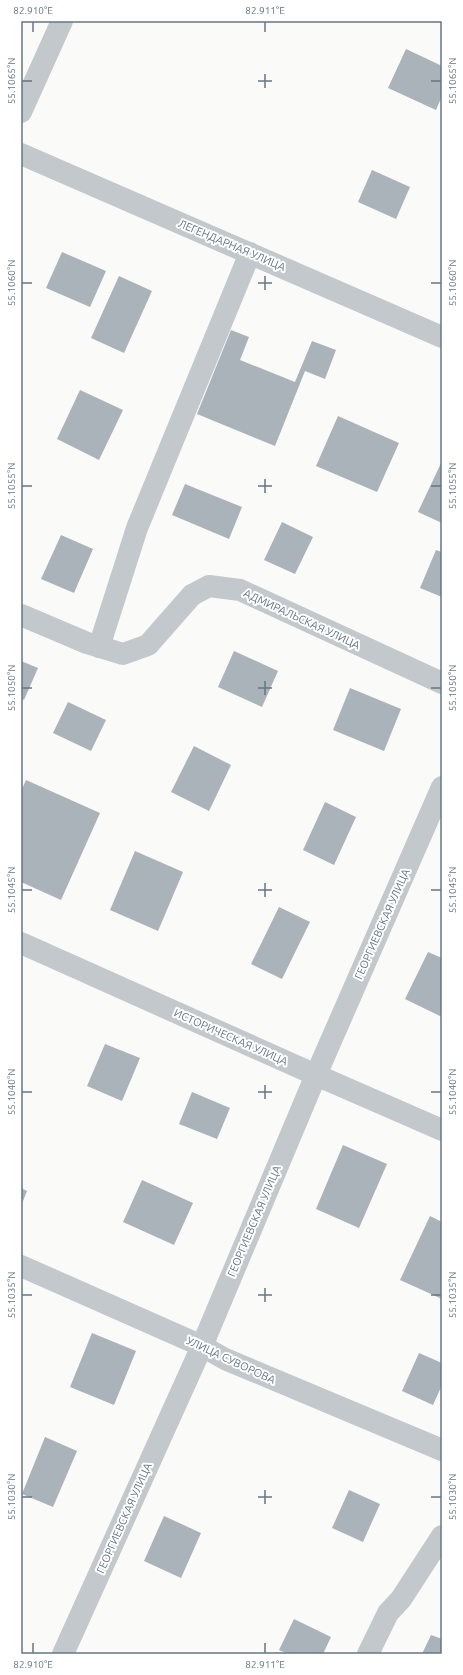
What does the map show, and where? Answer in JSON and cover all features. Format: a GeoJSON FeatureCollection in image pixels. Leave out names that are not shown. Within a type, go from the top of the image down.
{"type":"FeatureCollection","features":[{"type":"Feature","properties":{"kind":"street"},"geometry":{"type":"LineString","coordinates":[[21,112],[62,21]]}},
{"type":"Feature","properties":{"kind":"street","name":"ЛЕГЕНДАРНАЯ УЛИЦА"},"geometry":{"type":"LineString","coordinates":[[21,154],[442,337]]}},
{"type":"Feature","properties":{"kind":"street"},"geometry":{"type":"LineString","coordinates":[[99,647],[137,528],[250,253]]}},
{"type":"Feature","properties":{"kind":"street","name":"АДМИРАЛЬСКАЯ УЛИЦА"},"geometry":{"type":"LineString","coordinates":[[21,615],[99,647],[123,654],[148,645],[192,595],[209,586],[240,590],[442,684]]}},
{"type":"Feature","properties":{"kind":"street","name":"ГЕОРГИЕВСКАЯ УЛИЦА"},"geometry":{"type":"LineString","coordinates":[[63,1654],[202,1346],[316,1075],[442,787]]}},
{"type":"Feature","properties":{"kind":"street","name":"ИСТОРИЧЕСКАЯ УЛИЦА"},"geometry":{"type":"LineString","coordinates":[[21,943],[442,1130]]}},
{"type":"Feature","properties":{"kind":"street","name":"УЛИЦА СУВОРОВА"},"geometry":{"type":"LineString","coordinates":[[21,1266],[202,1346],[224,1359],[442,1450]]}},
{"type":"Feature","properties":{"kind":"street"},"geometry":{"type":"LineString","coordinates":[[368,1654],[388,1613],[401,1598],[442,1536]]}},
{"type":"Feature","properties":{"kind":"building"},"geometry":{"type":"Polygon","coordinates":[[[406,49],[442,66],[442,96],[436,110],[388,88],[406,49]]]}},
{"type":"Feature","properties":{"kind":"building"},"geometry":{"type":"Polygon","coordinates":[[[372,170],[410,187],[396,219],[358,202],[372,170]]]}},
{"type":"Feature","properties":{"kind":"building"},"geometry":{"type":"Polygon","coordinates":[[[62,252],[106,271],[90,307],[46,288],[62,252]]]}},
{"type":"Feature","properties":{"kind":"building"},"geometry":{"type":"Polygon","coordinates":[[[119,276],[152,291],[124,353],[91,338],[119,276]]]}},
{"type":"Feature","properties":{"kind":"building"},"geometry":{"type":"Polygon","coordinates":[[[231,330],[249,337],[240,360],[295,382],[312,341],[336,350],[325,379],[305,371],[275,446],[197,414],[231,330]]]}},
{"type":"Feature","properties":{"kind":"building"},"geometry":{"type":"Polygon","coordinates":[[[80,390],[123,410],[99,460],[57,439],[80,390]]]}},
{"type":"Feature","properties":{"kind":"building"},"geometry":{"type":"Polygon","coordinates":[[[338,416],[399,443],[377,492],[316,466],[338,416]]]}},
{"type":"Feature","properties":{"kind":"building"},"geometry":{"type":"Polygon","coordinates":[[[442,461],[442,523],[418,512],[442,461]]]}},
{"type":"Feature","properties":{"kind":"building"},"geometry":{"type":"Polygon","coordinates":[[[185,484],[242,507],[229,539],[172,515],[185,484]]]}},
{"type":"Feature","properties":{"kind":"building"},"geometry":{"type":"Polygon","coordinates":[[[282,522],[313,537],[295,574],[264,560],[282,522]]]}},
{"type":"Feature","properties":{"kind":"building"},"geometry":{"type":"Polygon","coordinates":[[[61,535],[93,549],[74,593],[41,579],[61,535]]]}},
{"type":"Feature","properties":{"kind":"building"},"geometry":{"type":"Polygon","coordinates":[[[436,550],[442,552],[442,597],[420,588],[436,550]]]}},
{"type":"Feature","properties":{"kind":"building"},"geometry":{"type":"Polygon","coordinates":[[[234,651],[278,671],[262,707],[218,687],[234,651]]]}},
{"type":"Feature","properties":{"kind":"building"},"geometry":{"type":"Polygon","coordinates":[[[21,661],[38,668],[24,700],[21,698],[21,661]]]}},
{"type":"Feature","properties":{"kind":"building"},"geometry":{"type":"Polygon","coordinates":[[[350,688],[401,709],[384,751],[333,730],[350,688]]]}},
{"type":"Feature","properties":{"kind":"building"},"geometry":{"type":"Polygon","coordinates":[[[68,702],[106,720],[91,751],[53,733],[68,702]]]}},
{"type":"Feature","properties":{"kind":"building"},"geometry":{"type":"Polygon","coordinates":[[[194,746],[231,765],[209,811],[171,792],[194,746]]]}},
{"type":"Feature","properties":{"kind":"building"},"geometry":{"type":"Polygon","coordinates":[[[26,780],[100,813],[61,900],[21,882],[21,791],[26,780]]]}},
{"type":"Feature","properties":{"kind":"building"},"geometry":{"type":"Polygon","coordinates":[[[325,802],[356,817],[334,865],[303,850],[325,802]]]}},
{"type":"Feature","properties":{"kind":"building"},"geometry":{"type":"Polygon","coordinates":[[[135,851],[183,872],[158,931],[110,910],[135,851]]]}},
{"type":"Feature","properties":{"kind":"building"},"geometry":{"type":"Polygon","coordinates":[[[279,907],[310,922],[282,979],[251,964],[279,907]]]}},
{"type":"Feature","properties":{"kind":"building"},"geometry":{"type":"Polygon","coordinates":[[[428,952],[442,958],[442,1017],[405,999],[428,952]]]}},
{"type":"Feature","properties":{"kind":"building"},"geometry":{"type":"Polygon","coordinates":[[[105,1044],[140,1058],[122,1101],[87,1086],[105,1044]]]}},
{"type":"Feature","properties":{"kind":"building"},"geometry":{"type":"Polygon","coordinates":[[[192,1092],[230,1108],[217,1139],[179,1124],[192,1092]]]}},
{"type":"Feature","properties":{"kind":"building"},"geometry":{"type":"Polygon","coordinates":[[[343,1145],[387,1164],[359,1228],[316,1209],[343,1145]]]}},
{"type":"Feature","properties":{"kind":"building"},"geometry":{"type":"Polygon","coordinates":[[[142,1180],[193,1203],[174,1245],[123,1222],[142,1180]]]}},
{"type":"Feature","properties":{"kind":"building"},"geometry":{"type":"Polygon","coordinates":[[[21,1188],[27,1191],[21,1206],[21,1188]]]}},
{"type":"Feature","properties":{"kind":"building"},"geometry":{"type":"Polygon","coordinates":[[[430,1216],[442,1222],[442,1299],[400,1280],[430,1216]]]}},
{"type":"Feature","properties":{"kind":"building"},"geometry":{"type":"Polygon","coordinates":[[[92,1333],[136,1351],[114,1405],[70,1387],[92,1333]]]}},
{"type":"Feature","properties":{"kind":"building"},"geometry":{"type":"Polygon","coordinates":[[[419,1353],[442,1363],[442,1385],[433,1405],[402,1391],[419,1353]]]}},
{"type":"Feature","properties":{"kind":"building"},"geometry":{"type":"Polygon","coordinates":[[[45,1437],[77,1451],[53,1507],[22,1494],[45,1437]]]}},
{"type":"Feature","properties":{"kind":"building"},"geometry":{"type":"Polygon","coordinates":[[[349,1490],[380,1504],[363,1542],[332,1528],[349,1490]]]}},
{"type":"Feature","properties":{"kind":"building"},"geometry":{"type":"Polygon","coordinates":[[[164,1516],[201,1533],[181,1578],[144,1561],[164,1516]]]}},
{"type":"Feature","properties":{"kind":"building"},"geometry":{"type":"Polygon","coordinates":[[[294,1619],[331,1637],[323,1654],[288,1654],[279,1650],[294,1619]]]}},
{"type":"Feature","properties":{"kind":"building"},"geometry":{"type":"Polygon","coordinates":[[[431,1635],[442,1639],[442,1654],[422,1654],[431,1635]]]}}]}
